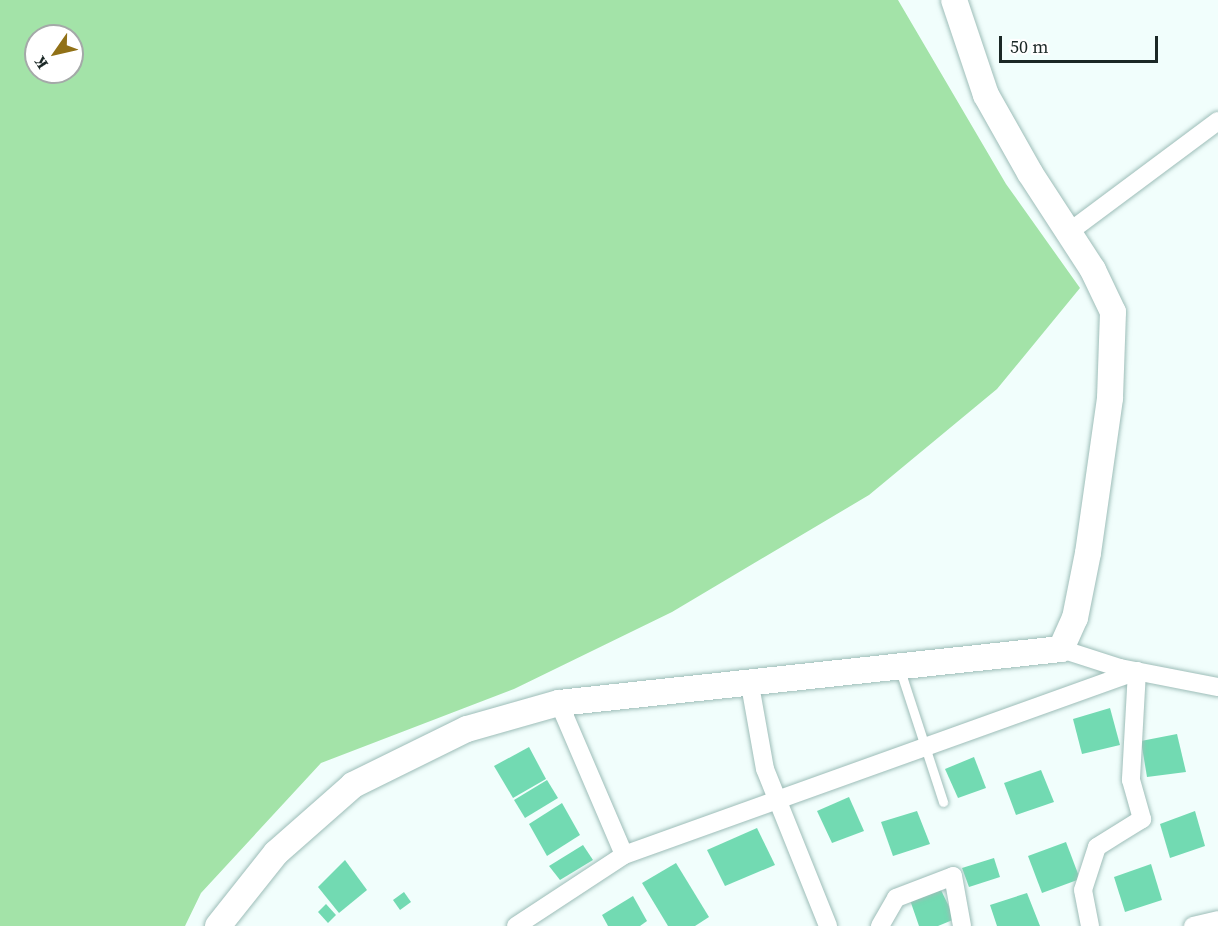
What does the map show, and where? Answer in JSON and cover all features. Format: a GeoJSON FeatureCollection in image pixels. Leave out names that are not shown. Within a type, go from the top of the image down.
{"type":"FeatureCollection","features":[{"type":"Feature","properties":{"kind":"street"},"geometry":{"type":"LineString","coordinates":[[954,0],[986,95],[1093,270],[1113,312],[1110,398],[1088,553],[1075,618],[1061,649]]}},
{"type":"Feature","properties":{"kind":"street"},"geometry":{"type":"LineString","coordinates":[[1069,232],[1218,121]]}},
{"type":"Feature","properties":{"kind":"street"},"geometry":{"type":"LineString","coordinates":[[218,926],[276,853],[353,785],[467,729],[559,703],[750,685],[1061,649],[1137,671],[1218,687]]}},
{"type":"Feature","properties":{"kind":"street"},"geometry":{"type":"LineString","coordinates":[[516,926],[624,855],[1137,671]]}},
{"type":"Feature","properties":{"kind":"street"},"geometry":{"type":"LineString","coordinates":[[1090,926],[1083,890],[1097,847],[1142,819],[1131,780],[1137,671]]}},
{"type":"Feature","properties":{"kind":"street"},"geometry":{"type":"LineString","coordinates":[[750,685],[765,769],[828,926]]}},
{"type":"Feature","properties":{"kind":"street"},"geometry":{"type":"LineString","coordinates":[[559,703],[624,855]]}},
{"type":"Feature","properties":{"kind":"street"},"geometry":{"type":"LineString","coordinates":[[880,926],[896,898],[953,876],[962,926]]}},
{"type":"Feature","properties":{"kind":"street"},"geometry":{"type":"LineString","coordinates":[[1193,926],[1218,920]]}},
{"type":"Feature","properties":{"kind":"lane"},"geometry":{"type":"LineString","coordinates":[[899,667],[943,802]]}},
{"type":"Feature","properties":{"kind":"green space"},"geometry":{"type":"Polygon","coordinates":[[[0,0],[898,0],[1006,184],[1080,288],[997,389],[869,495],[672,612],[514,689],[321,763],[201,893],[185,926],[0,926],[0,0]]]}},
{"type":"Feature","properties":{"kind":"building"},"geometry":{"type":"Polygon","coordinates":[[[1110,708],[1120,745],[1082,754],[1073,719],[1110,708]]]}},
{"type":"Feature","properties":{"kind":"building"},"geometry":{"type":"Polygon","coordinates":[[[1177,734],[1186,772],[1147,777],[1141,741],[1177,734]]]}},
{"type":"Feature","properties":{"kind":"building"},"geometry":{"type":"Polygon","coordinates":[[[529,747],[546,779],[513,798],[494,766],[529,747]]]}},
{"type":"Feature","properties":{"kind":"building"},"geometry":{"type":"Polygon","coordinates":[[[974,757],[986,788],[958,798],[945,769],[974,757]]]}},
{"type":"Feature","properties":{"kind":"building"},"geometry":{"type":"Polygon","coordinates":[[[1041,770],[1054,802],[1016,815],[1004,783],[1041,770]]]}},
{"type":"Feature","properties":{"kind":"building"},"geometry":{"type":"Polygon","coordinates":[[[547,780],[558,798],[525,818],[514,800],[547,780]]]}},
{"type":"Feature","properties":{"kind":"building"},"geometry":{"type":"Polygon","coordinates":[[[849,797],[864,831],[832,843],[817,811],[849,797]]]}},
{"type":"Feature","properties":{"kind":"building"},"geometry":{"type":"Polygon","coordinates":[[[562,803],[580,835],[547,856],[529,824],[562,803]]]}},
{"type":"Feature","properties":{"kind":"building"},"geometry":{"type":"Polygon","coordinates":[[[917,811],[930,844],[893,856],[881,822],[917,811]]]}},
{"type":"Feature","properties":{"kind":"building"},"geometry":{"type":"Polygon","coordinates":[[[1195,811],[1205,846],[1170,858],[1160,824],[1195,811]]]}},
{"type":"Feature","properties":{"kind":"building"},"geometry":{"type":"Polygon","coordinates":[[[757,828],[775,865],[725,886],[707,850],[757,828]]]}},
{"type":"Feature","properties":{"kind":"building"},"geometry":{"type":"Polygon","coordinates":[[[1066,842],[1080,879],[1042,893],[1028,856],[1066,842]]]}},
{"type":"Feature","properties":{"kind":"building"},"geometry":{"type":"Polygon","coordinates":[[[583,845],[593,860],[560,880],[549,866],[583,845]]]}},
{"type":"Feature","properties":{"kind":"building"},"geometry":{"type":"Polygon","coordinates":[[[994,858],[1000,877],[969,887],[962,868],[994,858]]]}},
{"type":"Feature","properties":{"kind":"building"},"geometry":{"type":"Polygon","coordinates":[[[345,860],[367,890],[339,913],[318,887],[345,860]]]}},
{"type":"Feature","properties":{"kind":"building"},"geometry":{"type":"Polygon","coordinates":[[[676,863],[709,917],[695,926],[668,926],[642,883],[676,863]]]}},
{"type":"Feature","properties":{"kind":"building"},"geometry":{"type":"Polygon","coordinates":[[[1151,864],[1162,900],[1125,912],[1114,877],[1151,864]]]}},
{"type":"Feature","properties":{"kind":"building"},"geometry":{"type":"Polygon","coordinates":[[[940,888],[955,919],[938,926],[919,926],[910,900],[940,888]]]}},
{"type":"Feature","properties":{"kind":"building"},"geometry":{"type":"Polygon","coordinates":[[[404,892],[411,902],[400,910],[393,900],[404,892]]]}},
{"type":"Feature","properties":{"kind":"building"},"geometry":{"type":"Polygon","coordinates":[[[1027,893],[1040,926],[997,926],[990,905],[1027,893]]]}},
{"type":"Feature","properties":{"kind":"building"},"geometry":{"type":"Polygon","coordinates":[[[633,896],[647,921],[640,926],[608,926],[602,915],[633,896]]]}},
{"type":"Feature","properties":{"kind":"building"},"geometry":{"type":"Polygon","coordinates":[[[326,904],[336,915],[328,923],[318,912],[326,904]]]}}]}
